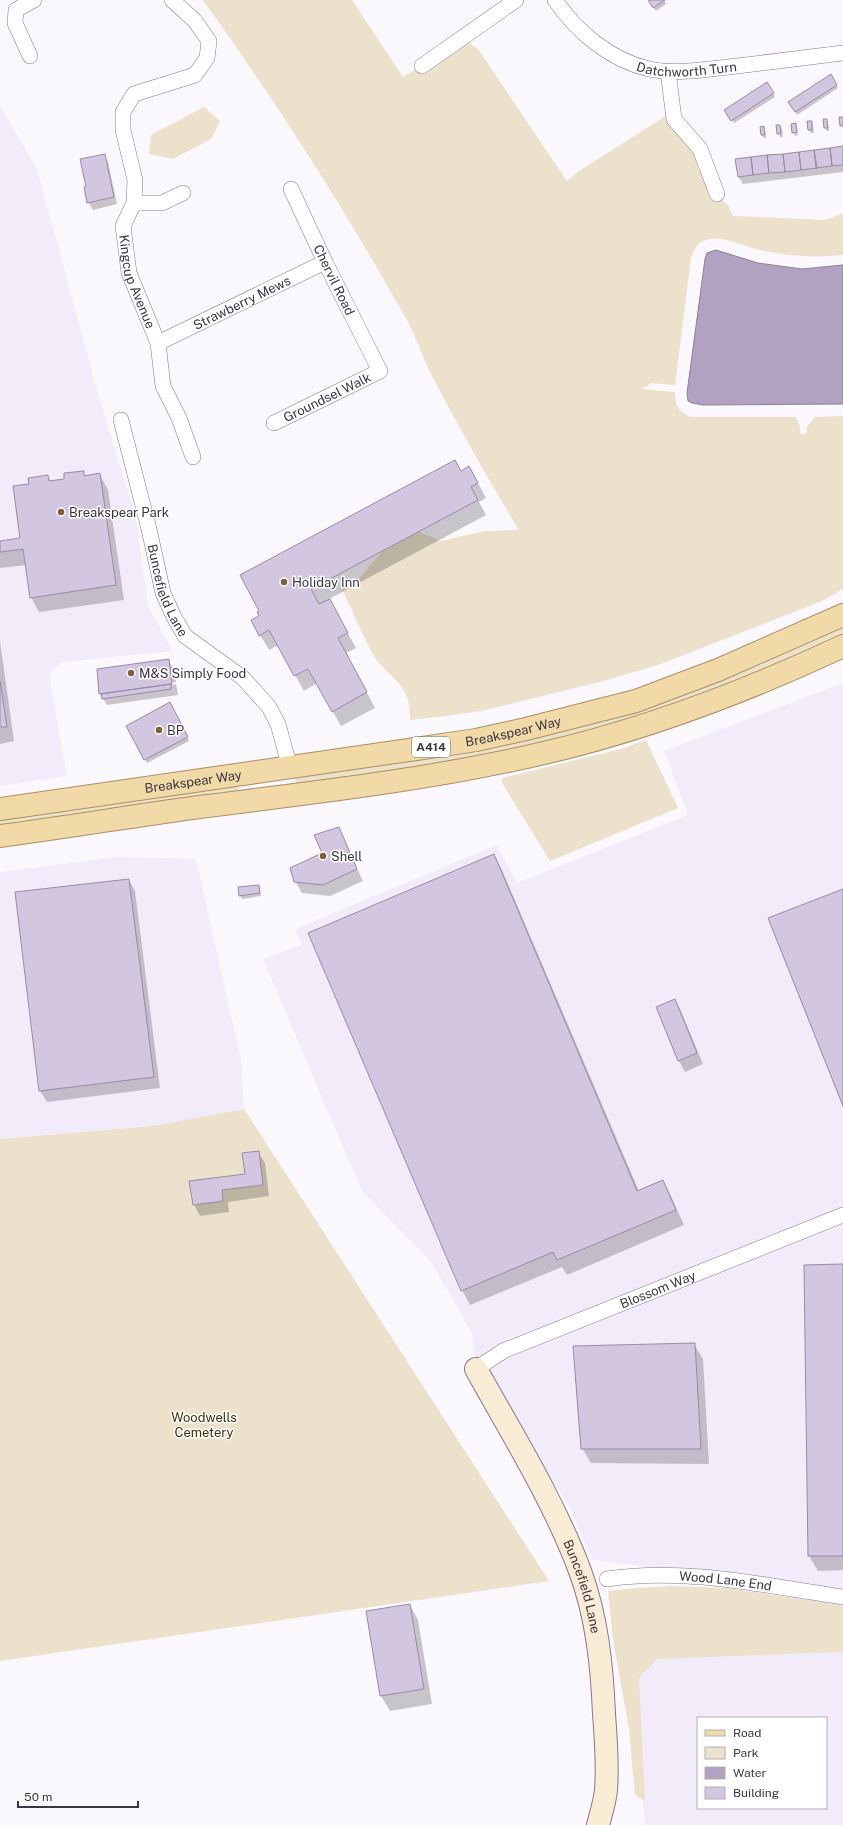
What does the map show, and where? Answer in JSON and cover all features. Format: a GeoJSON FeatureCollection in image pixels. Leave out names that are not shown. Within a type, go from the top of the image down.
{"type":"FeatureCollection","features":[{"type":"Feature","properties":{"kind":"main road","name":"Breakspear Way"},"geometry":{"type":"LineString","coordinates":[[0,809],[476,740],[526,729],[636,701],[718,670],[843,615]]}},
{"type":"Feature","properties":{"kind":"main road","name":"Breakspear Way"},"geometry":{"type":"LineString","coordinates":[[0,836],[206,806],[375,786],[544,753],[647,725],[734,694],[843,646]]}},
{"type":"Feature","properties":{"kind":"street"},"geometry":{"type":"LineString","coordinates":[[30,56],[15,23],[16,10],[34,0]]}},
{"type":"Feature","properties":{"kind":"street","name":"Kingcup Avenue"},"geometry":{"type":"LineString","coordinates":[[172,0],[195,21],[209,41],[207,58],[195,75],[134,94],[124,112],[123,130],[135,180],[134,203],[123,226],[130,273],[158,343],[163,386],[179,418],[193,457]]}},
{"type":"Feature","properties":{"kind":"street"},"geometry":{"type":"LineString","coordinates":[[422,66],[516,0]]}},
{"type":"Feature","properties":{"kind":"street","name":"Datchworth Turn"},"geometry":{"type":"LineString","coordinates":[[555,0],[585,35],[618,58],[649,69],[668,71],[710,69],[843,53]]}},
{"type":"Feature","properties":{"kind":"street"},"geometry":{"type":"LineString","coordinates":[[668,71],[674,119],[700,149],[717,194]]}},
{"type":"Feature","properties":{"kind":"street","name":"Chervil Road"},"geometry":{"type":"LineString","coordinates":[[291,189],[325,262],[380,371]]}},
{"type":"Feature","properties":{"kind":"street"},"geometry":{"type":"LineString","coordinates":[[134,203],[162,203],[183,193]]}},
{"type":"Feature","properties":{"kind":"street","name":"Strawberry Mews"},"geometry":{"type":"LineString","coordinates":[[158,343],[325,262]]}},
{"type":"Feature","properties":{"kind":"street","name":"Groundsel Walk"},"geometry":{"type":"LineString","coordinates":[[274,423],[380,371]]}},
{"type":"Feature","properties":{"kind":"street","name":"Buncefield Lane"},"geometry":{"type":"LineString","coordinates":[[121,420],[149,529],[163,593],[174,617],[185,636],[243,678],[269,707],[278,724],[290,768]]}},
{"type":"Feature","properties":{"kind":"street","name":"Blossom Way"},"geometry":{"type":"LineString","coordinates":[[476,1369],[509,1348],[843,1215]]}},
{"type":"Feature","properties":{"kind":"street","name":"Buncefield Lane"},"geometry":{"type":"LineString","coordinates":[[476,1369],[560,1523],[580,1571],[591,1609],[597,1634],[602,1680],[606,1750],[606,1790],[598,1825]]}},
{"type":"Feature","properties":{"kind":"street","name":"Wood Lane End"},"geometry":{"type":"LineString","coordinates":[[608,1579],[644,1575],[701,1576],[843,1597]]}},
{"type":"Feature","properties":{"kind":"shaded area"},"geometry":{"type":"Polygon","coordinates":[[[0,105],[37,169],[97,390],[136,519],[148,605],[172,651],[62,662],[49,674],[67,776],[0,786],[0,105]]]}},
{"type":"Feature","properties":{"kind":"shaded area"},"geometry":{"type":"Polygon","coordinates":[[[843,683],[843,1591],[592,1560],[568,1504],[476,1369],[472,1333],[431,1262],[362,1191],[263,959],[302,945],[295,929],[497,845],[517,883],[688,815],[664,751],[843,683]]]}},
{"type":"Feature","properties":{"kind":"shaded area"},"geometry":{"type":"Polygon","coordinates":[[[117,857],[196,859],[241,1060],[244,1109],[153,1126],[0,1139],[0,872],[117,857]]]}},
{"type":"Feature","properties":{"kind":"shaded area"},"geometry":{"type":"Polygon","coordinates":[[[843,1649],[843,1825],[645,1825],[632,1656],[843,1649]]]}},
{"type":"Feature","properties":{"kind":"green space"},"geometry":{"type":"Polygon","coordinates":[[[203,0],[352,0],[403,77],[422,66],[461,37],[478,49],[567,181],[579,171],[672,112],[719,198],[728,205],[733,216],[826,220],[843,213],[843,255],[801,256],[781,254],[719,239],[706,240],[700,243],[696,247],[691,258],[675,385],[652,383],[641,389],[675,392],[678,408],[683,413],[691,417],[796,417],[800,427],[800,434],[806,434],[807,427],[815,417],[843,416],[843,589],[822,601],[658,665],[600,682],[481,711],[410,720],[410,707],[403,689],[378,662],[372,653],[342,589],[359,579],[383,550],[417,531],[441,541],[485,531],[519,530],[453,415],[429,369],[408,322],[360,239],[258,78],[203,0]]]}},
{"type":"Feature","properties":{"kind":"green space"},"geometry":{"type":"Polygon","coordinates":[[[204,107],[220,121],[211,139],[173,159],[149,154],[151,135],[204,107]]]}},
{"type":"Feature","properties":{"kind":"green space"},"geometry":{"type":"Polygon","coordinates":[[[843,624],[843,637],[674,707],[591,731],[479,757],[296,786],[295,776],[424,757],[843,624]]]}},
{"type":"Feature","properties":{"kind":"green space"},"geometry":{"type":"Polygon","coordinates":[[[646,740],[678,808],[550,861],[502,783],[502,778],[621,749],[646,740]]]}},
{"type":"Feature","properties":{"kind":"green space"},"geometry":{"type":"Polygon","coordinates":[[[238,784],[239,793],[0,828],[0,817],[238,784]]]}},
{"type":"Feature","properties":{"kind":"green space","name":"Woodwells Cemetery"},"geometry":{"type":"Polygon","coordinates":[[[244,1109],[549,1581],[0,1661],[0,1139],[153,1126],[244,1109]]]}},
{"type":"Feature","properties":{"kind":"green space"},"geometry":{"type":"Polygon","coordinates":[[[670,1586],[726,1588],[843,1605],[843,1652],[656,1659],[639,1678],[645,1801],[635,1795],[629,1729],[613,1640],[608,1591],[670,1586]]]}},
{"type":"Feature","properties":{"kind":"water"},"geometry":{"type":"Polygon","coordinates":[[[716,250],[758,263],[802,269],[843,265],[843,404],[703,405],[688,401],[687,393],[705,259],[707,253],[716,250]]]}},
{"type":"Feature","properties":{"kind":"building"},"geometry":{"type":"Polygon","coordinates":[[[648,0],[665,0],[653,8],[648,0]]]}},
{"type":"Feature","properties":{"kind":"building"},"geometry":{"type":"Polygon","coordinates":[[[831,74],[837,85],[795,112],[788,102],[831,74]]]}},
{"type":"Feature","properties":{"kind":"building"},"geometry":{"type":"Polygon","coordinates":[[[767,82],[774,93],[731,121],[724,110],[767,82]]]}},
{"type":"Feature","properties":{"kind":"building"},"geometry":{"type":"Polygon","coordinates":[[[839,117],[843,117],[843,126],[840,126],[839,117]]]}},
{"type":"Feature","properties":{"kind":"building"},"geometry":{"type":"Polygon","coordinates":[[[823,119],[827,119],[828,128],[824,128],[823,119]]]}},
{"type":"Feature","properties":{"kind":"building"},"geometry":{"type":"Polygon","coordinates":[[[807,121],[812,121],[812,130],[808,130],[807,121]]]}},
{"type":"Feature","properties":{"kind":"building"},"geometry":{"type":"Polygon","coordinates":[[[796,123],[797,132],[792,133],[791,124],[796,123]]]}},
{"type":"Feature","properties":{"kind":"building"},"geometry":{"type":"Polygon","coordinates":[[[776,125],[780,125],[781,133],[777,134],[776,125]]]}},
{"type":"Feature","properties":{"kind":"building"},"geometry":{"type":"Polygon","coordinates":[[[764,126],[765,135],[761,135],[760,127],[764,126]]]}},
{"type":"Feature","properties":{"kind":"building"},"geometry":{"type":"Polygon","coordinates":[[[843,146],[843,165],[832,166],[830,148],[843,146]]]}},
{"type":"Feature","properties":{"kind":"building"},"geometry":{"type":"Polygon","coordinates":[[[830,148],[832,166],[816,168],[814,150],[830,148]]]}},
{"type":"Feature","properties":{"kind":"building"},"geometry":{"type":"Polygon","coordinates":[[[814,150],[817,168],[801,170],[799,152],[814,150]]]}},
{"type":"Feature","properties":{"kind":"building"},"geometry":{"type":"Polygon","coordinates":[[[799,152],[801,170],[785,172],[783,154],[799,152]]]}},
{"type":"Feature","properties":{"kind":"building"},"geometry":{"type":"Polygon","coordinates":[[[105,154],[114,197],[87,203],[84,187],[86,187],[80,159],[105,154]]]}},
{"type":"Feature","properties":{"kind":"building"},"geometry":{"type":"Polygon","coordinates":[[[783,154],[785,172],[769,173],[767,155],[783,154]]]}},
{"type":"Feature","properties":{"kind":"building"},"geometry":{"type":"Polygon","coordinates":[[[767,155],[769,173],[753,175],[751,157],[767,155]]]}},
{"type":"Feature","properties":{"kind":"building"},"geometry":{"type":"Polygon","coordinates":[[[751,157],[753,175],[738,177],[735,159],[751,157]]]}},
{"type":"Feature","properties":{"kind":"building","name":"Holiday Inn"},"geometry":{"type":"Polygon","coordinates":[[[455,460],[461,471],[469,466],[478,483],[471,487],[478,500],[311,589],[319,604],[330,599],[348,633],[338,638],[367,692],[332,712],[308,669],[294,676],[269,630],[259,636],[251,620],[259,616],[257,612],[259,611],[240,575],[455,460]]]}},
{"type":"Feature","properties":{"kind":"building","name":"Breakspear Park"},"geometry":{"type":"Polygon","coordinates":[[[84,471],[84,476],[100,473],[116,585],[30,598],[23,549],[0,552],[0,541],[20,538],[13,486],[29,484],[28,478],[48,475],[49,481],[64,479],[64,473],[84,471]]]}},
{"type":"Feature","properties":{"kind":"building"},"geometry":{"type":"Polygon","coordinates":[[[169,659],[172,684],[99,694],[97,669],[169,659]]]}},
{"type":"Feature","properties":{"kind":"building"},"geometry":{"type":"Polygon","coordinates":[[[0,681],[7,727],[0,727],[0,681]]]}},
{"type":"Feature","properties":{"kind":"building"},"geometry":{"type":"Polygon","coordinates":[[[171,684],[171,689],[102,699],[101,694],[171,684]]]}},
{"type":"Feature","properties":{"kind":"building"},"geometry":{"type":"Polygon","coordinates":[[[170,702],[188,737],[144,760],[126,726],[170,702]]]}},
{"type":"Feature","properties":{"kind":"building"},"geometry":{"type":"Polygon","coordinates":[[[339,827],[357,869],[323,885],[294,882],[290,868],[322,853],[314,835],[339,827]]]}},
{"type":"Feature","properties":{"kind":"building"},"geometry":{"type":"Polygon","coordinates":[[[494,854],[637,1191],[663,1180],[676,1210],[557,1260],[553,1252],[461,1291],[308,933],[494,854]]]}},
{"type":"Feature","properties":{"kind":"building"},"geometry":{"type":"Polygon","coordinates":[[[129,879],[154,1077],[39,1091],[15,892],[129,879]]]}},
{"type":"Feature","properties":{"kind":"building"},"geometry":{"type":"Polygon","coordinates":[[[259,885],[260,893],[239,896],[238,887],[259,885]]]}},
{"type":"Feature","properties":{"kind":"building"},"geometry":{"type":"Polygon","coordinates":[[[843,889],[843,1106],[768,918],[843,889]]]}},
{"type":"Feature","properties":{"kind":"building"},"geometry":{"type":"Polygon","coordinates":[[[675,999],[697,1053],[678,1061],[656,1007],[675,999]]]}},
{"type":"Feature","properties":{"kind":"building"},"geometry":{"type":"Polygon","coordinates":[[[259,1151],[263,1185],[222,1190],[223,1201],[193,1205],[189,1181],[245,1174],[242,1153],[259,1151]]]}},
{"type":"Feature","properties":{"kind":"building"},"geometry":{"type":"Polygon","coordinates":[[[843,1264],[843,1556],[808,1556],[804,1265],[843,1264]]]}},
{"type":"Feature","properties":{"kind":"building"},"geometry":{"type":"Polygon","coordinates":[[[695,1343],[701,1449],[581,1449],[573,1346],[695,1343]]]}},
{"type":"Feature","properties":{"kind":"building"},"geometry":{"type":"Polygon","coordinates":[[[410,1604],[424,1689],[380,1696],[366,1611],[410,1604]]]}},
{"type":"Feature","properties":{"kind":"place","name":"Breakspear Park"},"geometry":{"type":"Point","coordinates":[61,512]}},
{"type":"Feature","properties":{"kind":"place","name":"Holiday Inn"},"geometry":{"type":"Point","coordinates":[284,582]}},
{"type":"Feature","properties":{"kind":"place","name":"M&S Simply Food"},"geometry":{"type":"Point","coordinates":[131,673]}},
{"type":"Feature","properties":{"kind":"place","name":"BP"},"geometry":{"type":"Point","coordinates":[159,730]}},
{"type":"Feature","properties":{"kind":"place","name":"Shell"},"geometry":{"type":"Point","coordinates":[323,856]}}]}
